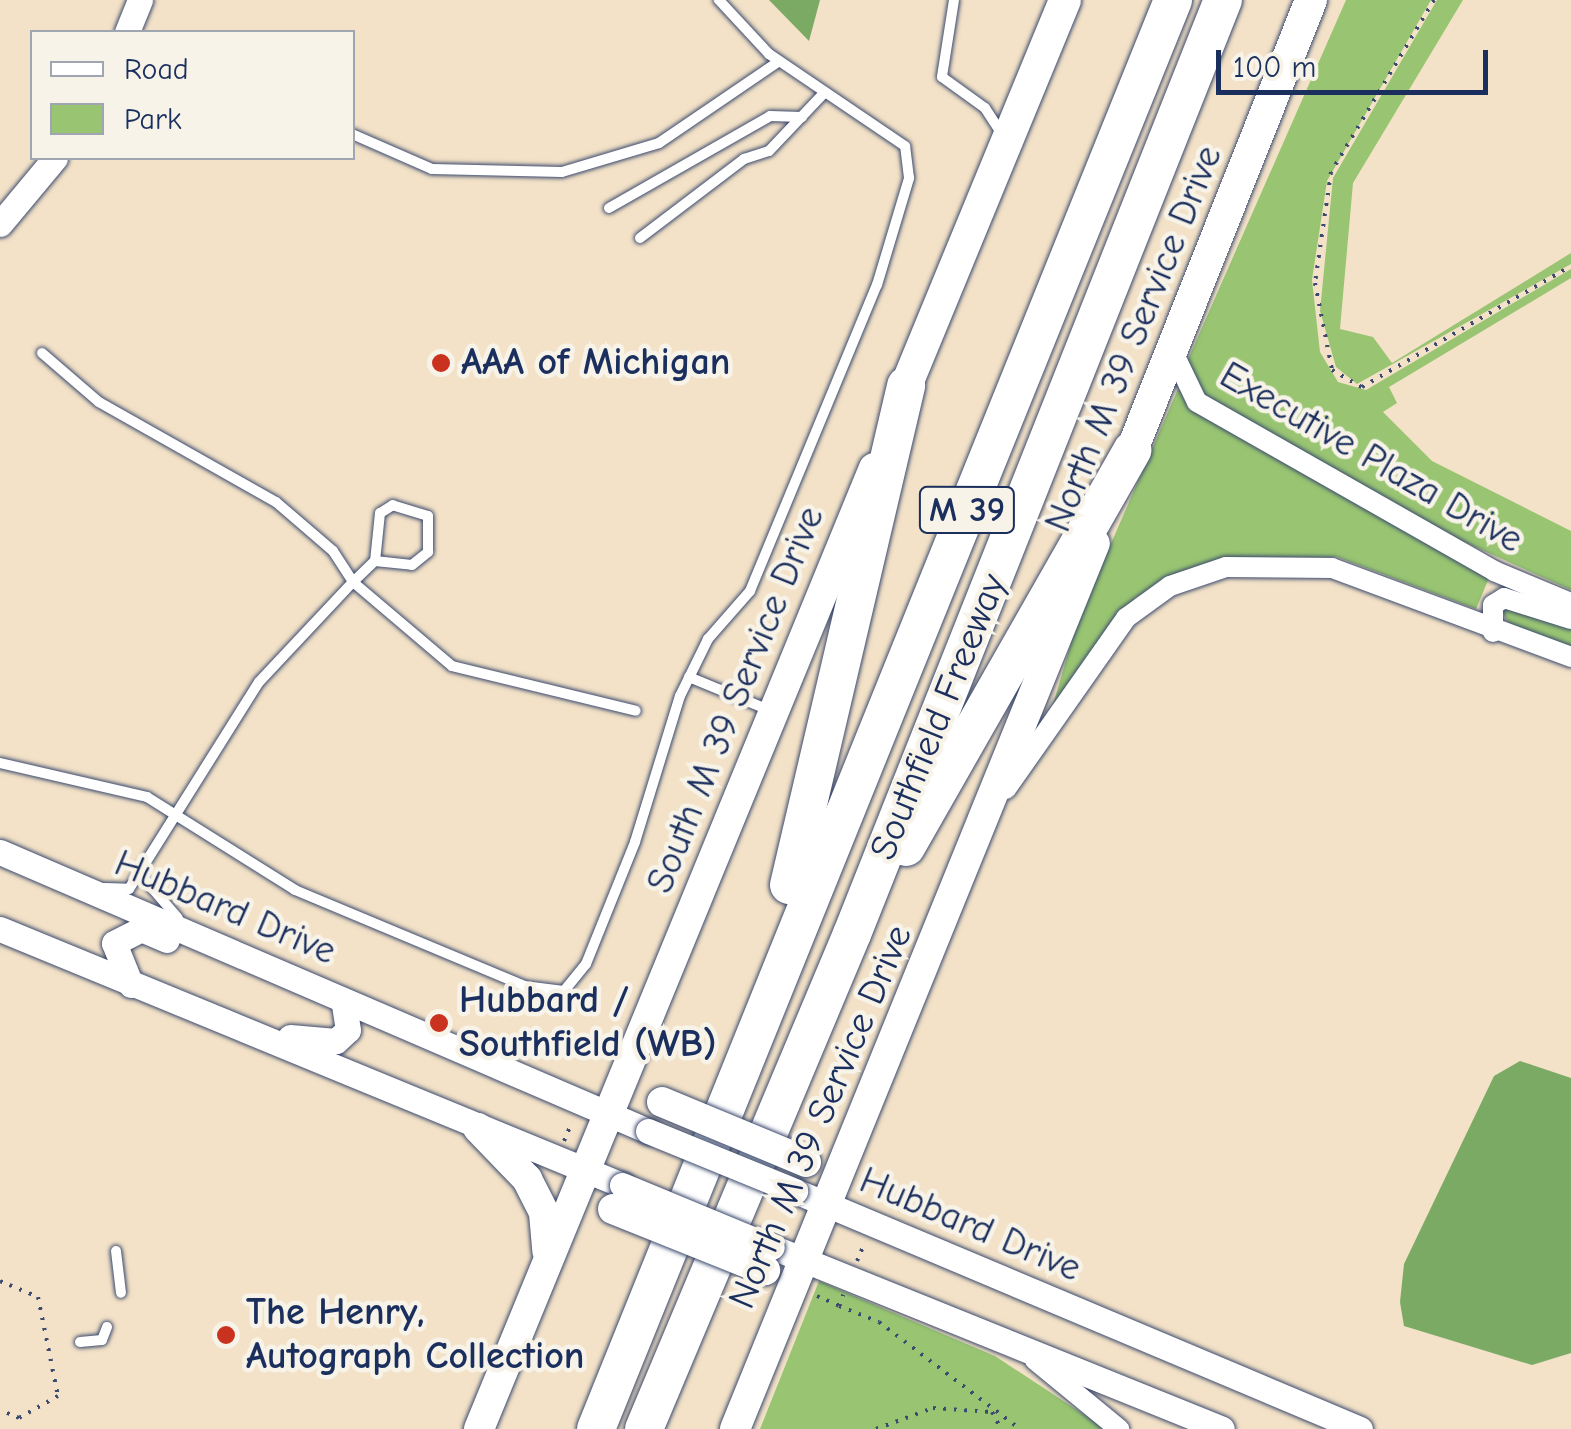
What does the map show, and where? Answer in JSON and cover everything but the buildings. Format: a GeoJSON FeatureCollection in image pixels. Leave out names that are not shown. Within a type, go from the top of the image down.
{"type":"FeatureCollection","features":[{"type":"Feature","properties":{"kind":"highway","name":"Southfield Freeway"},"geometry":{"type":"LineString","coordinates":[[596,1429],[756,1018],[1174,0]]}},
{"type":"Feature","properties":{"kind":"highway","name":"Southfield Freeway"},"geometry":{"type":"LineString","coordinates":[[644,1429],[852,934],[1222,0]]}},
{"type":"Feature","properties":{"kind":"highway"},"geometry":{"type":"LineString","coordinates":[[756,1018],[838,702],[906,386]]}},
{"type":"Feature","properties":{"kind":"highway"},"geometry":{"type":"LineString","coordinates":[[852,934],[1132,450]]}},
{"type":"Feature","properties":{"kind":"main road","name":"South M 39 Service Drive"},"geometry":{"type":"LineString","coordinates":[[479,1429],[1064,0]]}},
{"type":"Feature","properties":{"kind":"main road","name":"North M 39 Service Drive"},"geometry":{"type":"LineString","coordinates":[[735,1429],[991,812],[1171,341],[1275,97],[1311,0]]}},
{"type":"Feature","properties":{"kind":"main road"},"geometry":{"type":"LineString","coordinates":[[1275,97],[1329,0]]}},
{"type":"Feature","properties":{"kind":"main road"},"geometry":{"type":"LineString","coordinates":[[632,1059],[646,1093],[806,1162],[834,1160],[853,1142]]}},
{"type":"Feature","properties":{"kind":"main road"},"geometry":{"type":"LineString","coordinates":[[478,1128],[527,1179],[544,1213],[547,1264]]}},
{"type":"Feature","properties":{"kind":"main road"},"geometry":{"type":"LineString","coordinates":[[561,1227],[618,1197],[769,1258],[786,1304]]}},
{"type":"Feature","properties":{"kind":"street"},"geometry":{"type":"LineString","coordinates":[[128,30],[140,0]]}},
{"type":"Feature","properties":{"kind":"street"},"geometry":{"type":"LineString","coordinates":[[0,224],[52,160]]}},
{"type":"Feature","properties":{"kind":"street","name":"Executive Plaza Drive"},"geometry":{"type":"LineString","coordinates":[[1171,341],[1180,380],[1197,402],[1494,571],[1571,603]]}},
{"type":"Feature","properties":{"kind":"street"},"geometry":{"type":"LineString","coordinates":[[991,812],[1105,640],[1143,603],[1192,576],[1261,562],[1332,568],[1493,632],[1571,657]]}},
{"type":"Feature","properties":{"kind":"street","name":"Executive Plaza Drive"},"geometry":{"type":"LineString","coordinates":[[1493,632],[1493,605],[1504,598],[1571,619]]}},
{"type":"Feature","properties":{"kind":"street","name":"Hubbard Drive"},"geometry":{"type":"LineString","coordinates":[[6,858],[1360,1429]]}},
{"type":"Feature","properties":{"kind":"street"},"geometry":{"type":"LineString","coordinates":[[131,985],[114,943],[141,929],[274,985],[308,985]]}},
{"type":"Feature","properties":{"kind":"street"},"geometry":{"type":"LineString","coordinates":[[0,930],[586,1169],[618,1197]]}},
{"type":"Feature","properties":{"kind":"street"},"geometry":{"type":"LineString","coordinates":[[232,1027],[336,1041],[348,1030],[343,1000]]}},
{"type":"Feature","properties":{"kind":"street"},"geometry":{"type":"LineString","coordinates":[[769,1258],[804,1259],[1222,1429]]}},
{"type":"Feature","properties":{"kind":"street"},"geometry":{"type":"LineString","coordinates":[[1009,1341],[1119,1429]]}},
{"type":"Feature","properties":{"kind":"lane"},"geometry":{"type":"LineString","coordinates":[[0,762],[127,791],[173,814],[294,890],[524,986],[564,990],[586,964],[635,842],[689,677],[750,591],[877,284],[909,178],[904,146],[779,61],[719,0]]}},
{"type":"Feature","properties":{"kind":"lane"},"geometry":{"type":"LineString","coordinates":[[954,0],[942,77],[985,108],[1006,139]]}},
{"type":"Feature","properties":{"kind":"lane"},"geometry":{"type":"LineString","coordinates":[[355,135],[432,169],[562,172],[659,144],[779,61]]}},
{"type":"Feature","properties":{"kind":"lane"},"geometry":{"type":"LineString","coordinates":[[640,238],[744,159],[769,151],[825,92]]}},
{"type":"Feature","properties":{"kind":"lane"},"geometry":{"type":"LineString","coordinates":[[609,208],[770,116],[802,117]]}},
{"type":"Feature","properties":{"kind":"lane"},"geometry":{"type":"LineString","coordinates":[[42,353],[99,402],[276,502],[333,550],[352,582],[452,666],[636,711]]}},
{"type":"Feature","properties":{"kind":"lane"},"geometry":{"type":"LineString","coordinates":[[84,888],[130,888],[259,682],[376,561],[380,513],[412,506],[428,516],[428,552],[412,565],[376,561]]}},
{"type":"Feature","properties":{"kind":"lane"},"geometry":{"type":"LineString","coordinates":[[689,677],[774,712]]}},
{"type":"Feature","properties":{"kind":"lane"},"geometry":{"type":"LineString","coordinates":[[140,874],[177,918],[376,1002],[417,1032]]}},
{"type":"Feature","properties":{"kind":"lane"},"geometry":{"type":"LineString","coordinates":[[116,1251],[121,1293]]}},
{"type":"Feature","properties":{"kind":"lane"},"geometry":{"type":"LineString","coordinates":[[80,1342],[102,1340],[107,1327]]}},
{"type":"Feature","properties":{"kind":"path"},"geometry":{"type":"LineString","coordinates":[[1434,0],[1332,172],[1315,284],[1332,370],[1345,383],[1373,383],[1571,266]]}},
{"type":"Feature","properties":{"kind":"path"},"geometry":{"type":"LineString","coordinates":[[564,1141],[575,1115]]}},
{"type":"Feature","properties":{"kind":"path"},"geometry":{"type":"LineString","coordinates":[[871,1178],[889,1187],[885,1196]]}},
{"type":"Feature","properties":{"kind":"path"},"geometry":{"type":"LineString","coordinates":[[856,1263],[867,1237]]}},
{"type":"Feature","properties":{"kind":"path"},"geometry":{"type":"LineString","coordinates":[[0,1280],[38,1297],[58,1396],[19,1418],[0,1410]]}},
{"type":"Feature","properties":{"kind":"path"},"geometry":{"type":"LineString","coordinates":[[839,1306],[844,1291]]}},
{"type":"Feature","properties":{"kind":"path"},"geometry":{"type":"LineString","coordinates":[[815,1295],[891,1330],[992,1412],[1020,1429]]}},
{"type":"Feature","properties":{"kind":"path"},"geometry":{"type":"LineString","coordinates":[[876,1429],[934,1408],[992,1412]]}},
{"type":"Feature","properties":{"kind":"path"},"geometry":{"type":"LineString","coordinates":[[992,1412],[1001,1429]]}},
{"type":"Feature","properties":{"kind":"green space"},"geometry":{"type":"Polygon","coordinates":[[[769,0],[820,0],[809,41],[769,0]]]}},
{"type":"Feature","properties":{"kind":"green space"},"geometry":{"type":"Polygon","coordinates":[[[1346,0],[1431,0],[1327,181],[1312,280],[1320,352],[1338,382],[1366,390],[1571,269],[1571,278],[1389,387],[1397,403],[1383,412],[1432,461],[1571,531],[1571,590],[1453,537],[1202,394],[1186,364],[1346,0]]]}},
{"type":"Feature","properties":{"kind":"green space"},"geometry":{"type":"Polygon","coordinates":[[[1437,0],[1463,0],[1353,183],[1340,329],[1373,337],[1392,363],[1571,253],[1571,264],[1357,384],[1336,367],[1320,311],[1333,178],[1437,0]]]}},
{"type":"Feature","properties":{"kind":"green space"},"geometry":{"type":"Polygon","coordinates":[[[1178,389],[1489,578],[1476,609],[1337,557],[1224,557],[1136,597],[1053,705],[1077,622],[1178,389]]]}},
{"type":"Feature","properties":{"kind":"green space"},"geometry":{"type":"Polygon","coordinates":[[[1501,608],[1571,622],[1571,646],[1509,625],[1501,608]]]}},
{"type":"Feature","properties":{"kind":"green space"},"geometry":{"type":"Polygon","coordinates":[[[1520,1061],[1571,1078],[1571,1353],[1532,1365],[1404,1326],[1400,1302],[1404,1264],[1494,1076],[1520,1061]]]}},
{"type":"Feature","properties":{"kind":"green space"},"geometry":{"type":"Polygon","coordinates":[[[819,1281],[995,1356],[1106,1429],[760,1429],[819,1281]]]}},
{"type":"Feature","properties":{"kind":"place","name":"AAA of Michigan"},"geometry":{"type":"Point","coordinates":[441,363]}},
{"type":"Feature","properties":{"kind":"place","name":"Hubbard / Southfield (WB)"},"geometry":{"type":"Point","coordinates":[439,1023]}},
{"type":"Feature","properties":{"kind":"place","name":"The Henry, Autograph Collection"},"geometry":{"type":"Point","coordinates":[226,1335]}}]}
